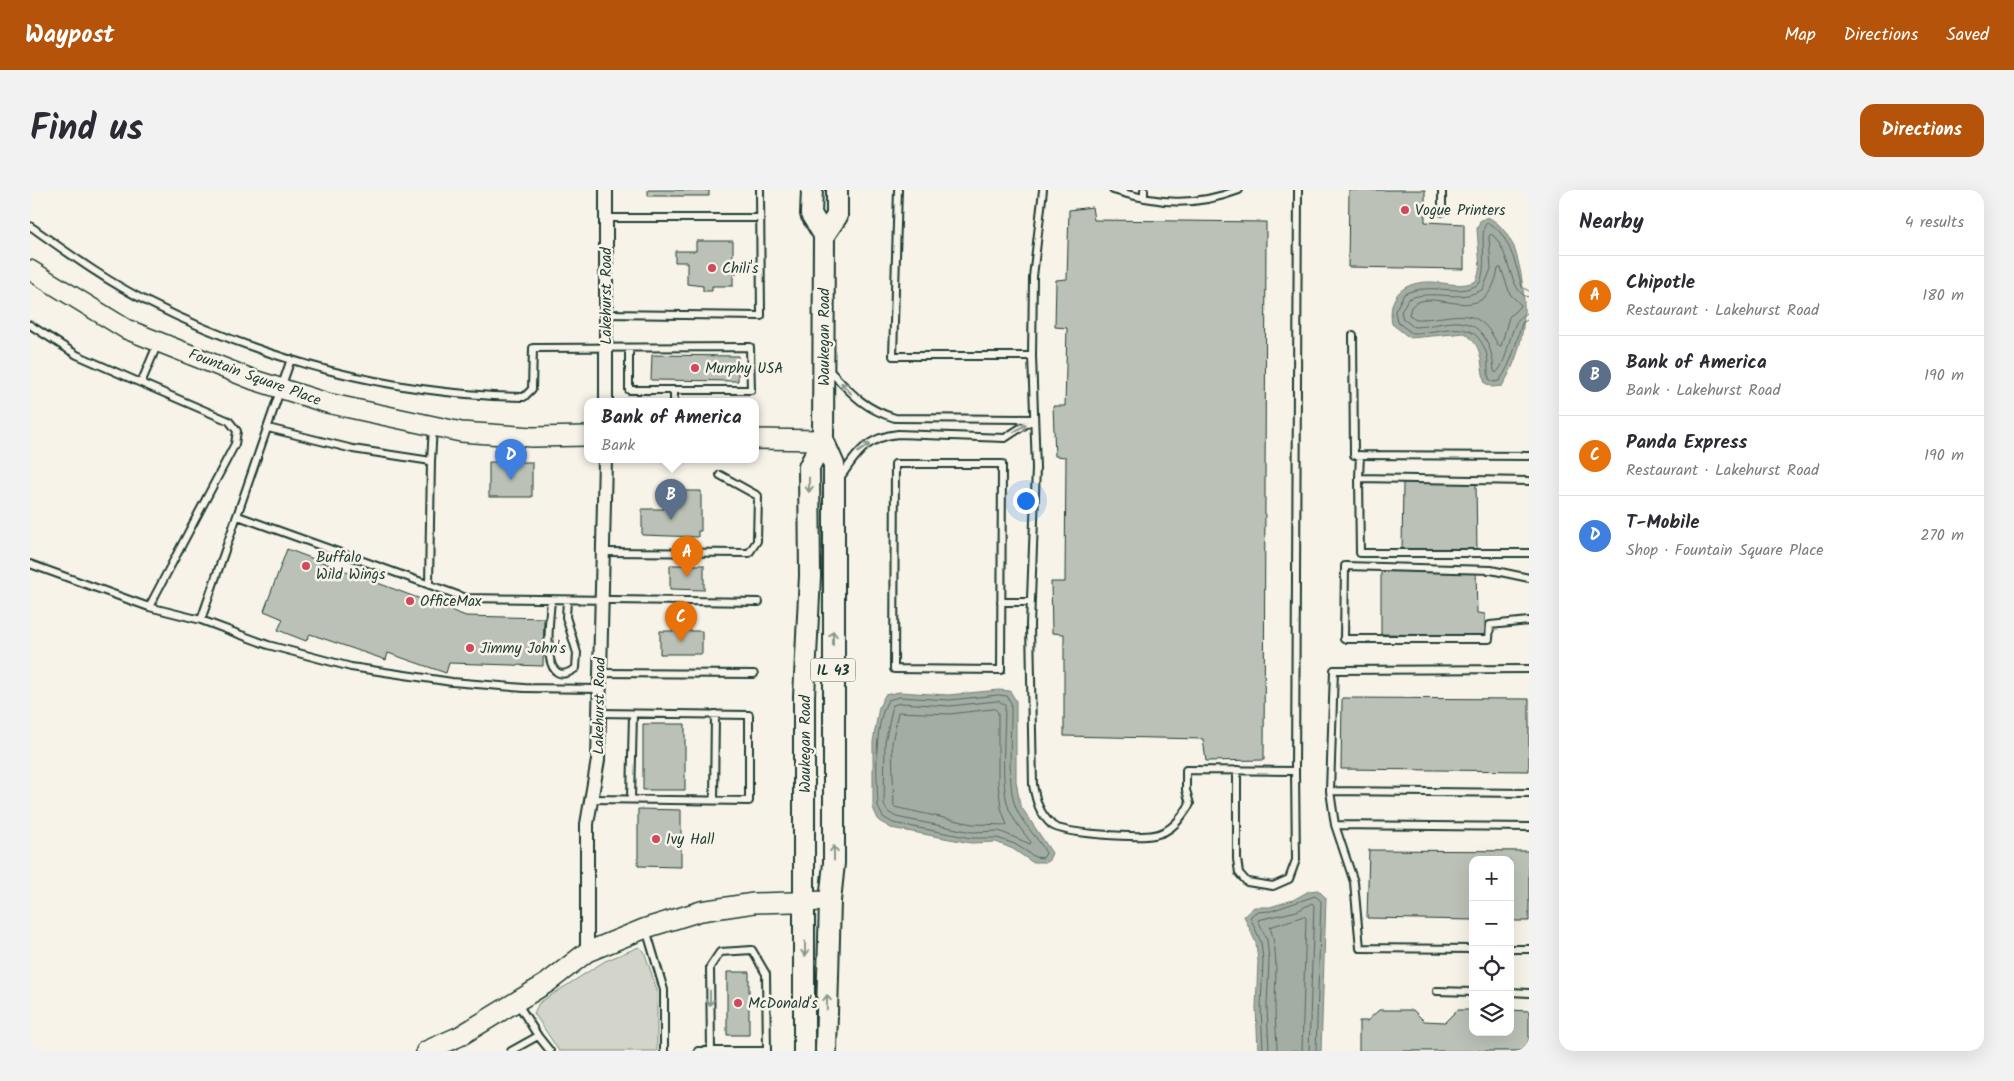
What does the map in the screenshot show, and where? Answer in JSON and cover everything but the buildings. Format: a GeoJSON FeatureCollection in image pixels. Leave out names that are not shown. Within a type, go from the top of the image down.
{"type":"FeatureCollection","features":[{"type":"Feature","properties":{"kind":"main road"},"geometry":{"type":"LineString","coordinates":[[812,190],[811,214],[824,235],[837,216],[837,190]]}},
{"type":"Feature","properties":{"kind":"main road","name":"Waukegan Road"},"geometry":{"type":"LineString","coordinates":[[824,235],[823,440],[834,465],[832,571],[834,863],[830,901],[826,1051]]}},
{"type":"Feature","properties":{"kind":"main road","name":"Waukegan Road"},"geometry":{"type":"LineString","coordinates":[[804,1051],[804,696],[810,576],[809,467],[823,440]]}},
{"type":"Feature","properties":{"kind":"street","name":"Lakehurst Road"},"geometry":{"type":"LineString","coordinates":[[606,190],[606,398]]}},
{"type":"Feature","properties":{"kind":"street","name":"Fountain Square Place"},"geometry":{"type":"LineString","coordinates":[[30,270],[126,329],[327,403],[461,432],[532,437],[584,436]]}},
{"type":"Feature","properties":{"kind":"street"},"geometry":{"type":"LineString","coordinates":[[759,439],[823,440]]}},
{"type":"Feature","properties":{"kind":"street","name":"Lakehurst Road"},"geometry":{"type":"LineString","coordinates":[[588,952],[587,824],[598,760],[605,463]]}},
{"type":"Feature","properties":{"kind":"street"},"geometry":{"type":"LineString","coordinates":[[426,1051],[460,1036],[547,983],[588,952],[646,928],[701,912],[745,904],[805,900],[830,901]]}},
{"type":"Feature","properties":{"kind":"lane"},"geometry":{"type":"LineString","coordinates":[[606,314],[761,316],[760,190]]}},
{"type":"Feature","properties":{"kind":"lane"},"geometry":{"type":"LineString","coordinates":[[898,190],[893,356],[1032,356]]}},
{"type":"Feature","properties":{"kind":"lane"},"geometry":{"type":"LineString","coordinates":[[1043,190],[1033,277],[1032,356],[1036,468],[1031,602],[1033,785],[1037,807],[1054,826],[1085,834],[1155,835],[1178,824],[1190,804],[1186,790],[1186,770],[1295,771]]}},
{"type":"Feature","properties":{"kind":"lane"},"geometry":{"type":"LineString","coordinates":[[1113,190],[1144,198],[1177,203],[1208,200],[1239,190]]}},
{"type":"Feature","properties":{"kind":"lane"},"geometry":{"type":"LineString","coordinates":[[1144,190],[1144,198]]}},
{"type":"Feature","properties":{"kind":"lane"},"geometry":{"type":"LineString","coordinates":[[1238,770],[1240,873],[1247,882],[1273,886],[1289,879],[1296,860],[1298,190]]}},
{"type":"Feature","properties":{"kind":"lane"},"geometry":{"type":"LineString","coordinates":[[1442,190],[1442,212]]}},
{"type":"Feature","properties":{"kind":"lane"},"geometry":{"type":"LineString","coordinates":[[606,218],[760,218]]}},
{"type":"Feature","properties":{"kind":"lane"},"geometry":{"type":"LineString","coordinates":[[30,226],[94,271],[147,302],[222,334],[315,367],[413,388],[480,396],[524,397],[532,389],[533,348],[750,347],[751,390],[629,390],[629,348]]}},
{"type":"Feature","properties":{"kind":"lane"},"geometry":{"type":"LineString","coordinates":[[30,324],[77,355],[229,421],[237,431],[235,444],[150,607]]}},
{"type":"Feature","properties":{"kind":"lane"},"geometry":{"type":"LineString","coordinates":[[1353,335],[1354,455],[1529,456]]}},
{"type":"Feature","properties":{"kind":"lane"},"geometry":{"type":"LineString","coordinates":[[141,384],[159,342]]}},
{"type":"Feature","properties":{"kind":"lane"},"geometry":{"type":"LineString","coordinates":[[201,620],[291,359]]}},
{"type":"Feature","properties":{"kind":"lane"},"geometry":{"type":"LineString","coordinates":[[823,364],[857,400],[875,412],[895,418],[1034,419]]}},
{"type":"Feature","properties":{"kind":"lane"},"geometry":{"type":"LineString","coordinates":[[674,390],[674,398]]}},
{"type":"Feature","properties":{"kind":"lane"},"geometry":{"type":"LineString","coordinates":[[834,486],[859,450],[883,435],[1005,438],[1034,419]]}},
{"type":"Feature","properties":{"kind":"lane"},"geometry":{"type":"LineString","coordinates":[[429,585],[433,426]]}},
{"type":"Feature","properties":{"kind":"lane"},"geometry":{"type":"LineString","coordinates":[[268,428],[353,449],[431,461]]}},
{"type":"Feature","properties":{"kind":"lane"},"geometry":{"type":"LineString","coordinates":[[1360,455],[1360,553],[1529,553]]}},
{"type":"Feature","properties":{"kind":"lane"},"geometry":{"type":"LineString","coordinates":[[895,464],[1002,464],[1001,602],[1001,670],[894,669],[895,464]]}},
{"type":"Feature","properties":{"kind":"lane"},"geometry":{"type":"LineString","coordinates":[[603,552],[749,553],[757,541],[758,496],[720,475]]}},
{"type":"Feature","properties":{"kind":"lane"},"geometry":{"type":"LineString","coordinates":[[1359,478],[1529,481]]}},
{"type":"Feature","properties":{"kind":"lane"},"geometry":{"type":"LineString","coordinates":[[238,516],[466,598],[759,602]]}},
{"type":"Feature","properties":{"kind":"lane"},"geometry":{"type":"LineString","coordinates":[[30,564],[150,607],[201,620],[268,645],[351,667],[461,682],[524,688],[599,689]]}},
{"type":"Feature","properties":{"kind":"lane"},"geometry":{"type":"LineString","coordinates":[[1529,578],[1491,570],[1345,566],[1344,638],[1489,639],[1490,625],[1529,621]]}},
{"type":"Feature","properties":{"kind":"lane"},"geometry":{"type":"LineString","coordinates":[[551,600],[549,658],[553,669],[558,673],[568,674],[576,668],[577,653],[567,623],[566,600]]}},
{"type":"Feature","properties":{"kind":"lane"},"geometry":{"type":"LineString","coordinates":[[1001,602],[1031,602]]}},
{"type":"Feature","properties":{"kind":"lane"},"geometry":{"type":"LineString","coordinates":[[1469,949],[1360,948],[1354,882],[1335,825],[1330,791],[1334,670],[1529,669]]}},
{"type":"Feature","properties":{"kind":"lane"},"geometry":{"type":"LineString","coordinates":[[599,673],[754,674]]}},
{"type":"Feature","properties":{"kind":"lane"},"geometry":{"type":"LineString","coordinates":[[592,799],[749,801],[750,715],[599,713]]}},
{"type":"Feature","properties":{"kind":"lane"},"geometry":{"type":"LineString","coordinates":[[631,799],[633,714]]}},
{"type":"Feature","properties":{"kind":"lane"},"geometry":{"type":"LineString","coordinates":[[714,800],[715,714]]}},
{"type":"Feature","properties":{"kind":"lane"},"geometry":{"type":"LineString","coordinates":[[1330,791],[1529,793]]}},
{"type":"Feature","properties":{"kind":"lane"},"geometry":{"type":"LineString","coordinates":[[1335,825],[1529,827]]}},
{"type":"Feature","properties":{"kind":"lane"},"geometry":{"type":"LineString","coordinates":[[646,928],[664,990],[664,1051]]}},
{"type":"Feature","properties":{"kind":"lane"},"geometry":{"type":"LineString","coordinates":[[1514,949],[1529,949]]}},
{"type":"Feature","properties":{"kind":"lane"},"geometry":{"type":"LineString","coordinates":[[698,1051],[767,1051],[766,974],[752,950],[720,952],[710,967],[710,1050]]}},
{"type":"Feature","properties":{"kind":"lane"},"geometry":{"type":"LineString","coordinates":[[1437,991],[1469,992]]}},
{"type":"Feature","properties":{"kind":"lane"},"geometry":{"type":"LineString","coordinates":[[1514,992],[1529,993]]}},
{"type":"Feature","properties":{"kind":"lane"},"geometry":{"type":"LineString","coordinates":[[517,1001],[538,1036],[550,1051]]}},
{"type":"Feature","properties":{"kind":"lane"},"geometry":{"type":"LineString","coordinates":[[511,1051],[538,1036]]}},
{"type":"Feature","properties":{"kind":"shaded area"},"geometry":{"type":"Polygon","coordinates":[[[639,947],[644,951],[657,990],[657,1051],[559,1051],[534,1013],[539,1003],[605,961],[639,947]]]}},
{"type":"Feature","properties":{"kind":"water"},"geometry":{"type":"Polygon","coordinates":[[[1487,217],[1500,226],[1514,247],[1519,264],[1524,300],[1522,336],[1511,370],[1502,386],[1492,387],[1485,383],[1479,350],[1476,344],[1465,333],[1410,338],[1392,324],[1391,314],[1395,298],[1406,287],[1423,282],[1460,285],[1476,281],[1480,268],[1477,229],[1480,221],[1487,217]]]}},
{"type":"Feature","properties":{"kind":"water"},"geometry":{"type":"Polygon","coordinates":[[[999,690],[1010,691],[1016,701],[1016,781],[1020,805],[1052,853],[1048,862],[1032,862],[1013,849],[996,842],[971,843],[891,828],[879,821],[873,808],[873,742],[879,707],[885,695],[899,692],[948,695],[999,690]]]}},
{"type":"Feature","properties":{"kind":"water"},"geometry":{"type":"Polygon","coordinates":[[[1318,890],[1326,898],[1321,1051],[1258,1051],[1256,1007],[1258,961],[1256,943],[1244,916],[1254,907],[1270,907],[1293,900],[1309,891],[1318,890]]]}},
{"type":"Feature","properties":{"kind":"place","name":"Vogue Printers"},"geometry":{"type":"Point","coordinates":[1405,210]}},
{"type":"Feature","properties":{"kind":"place","name":"Chili's"},"geometry":{"type":"Point","coordinates":[712,268]}},
{"type":"Feature","properties":{"kind":"place","name":"Murphy USA"},"geometry":{"type":"Point","coordinates":[695,368]}},
{"type":"Feature","properties":{"kind":"place","name":"T-Mobile"},"geometry":{"type":"Point","coordinates":[511,480]}},
{"type":"Feature","properties":{"kind":"place","name":"Bank of America"},"geometry":{"type":"Point","coordinates":[671,520]}},
{"type":"Feature","properties":{"kind":"place","name":"Buffalo Wild Wings"},"geometry":{"type":"Point","coordinates":[306,566]}},
{"type":"Feature","properties":{"kind":"place","name":"Chipotle"},"geometry":{"type":"Point","coordinates":[687,577]}},
{"type":"Feature","properties":{"kind":"place","name":"OfficeMax"},"geometry":{"type":"Point","coordinates":[410,601]}},
{"type":"Feature","properties":{"kind":"place","name":"Panda Express"},"geometry":{"type":"Point","coordinates":[681,642]}},
{"type":"Feature","properties":{"kind":"place","name":"Jimmy John's"},"geometry":{"type":"Point","coordinates":[470,648]}},
{"type":"Feature","properties":{"kind":"place","name":"Ivy Hall"},"geometry":{"type":"Point","coordinates":[656,839]}},
{"type":"Feature","properties":{"kind":"place","name":"McDonald's"},"geometry":{"type":"Point","coordinates":[738,1003]}}]}
